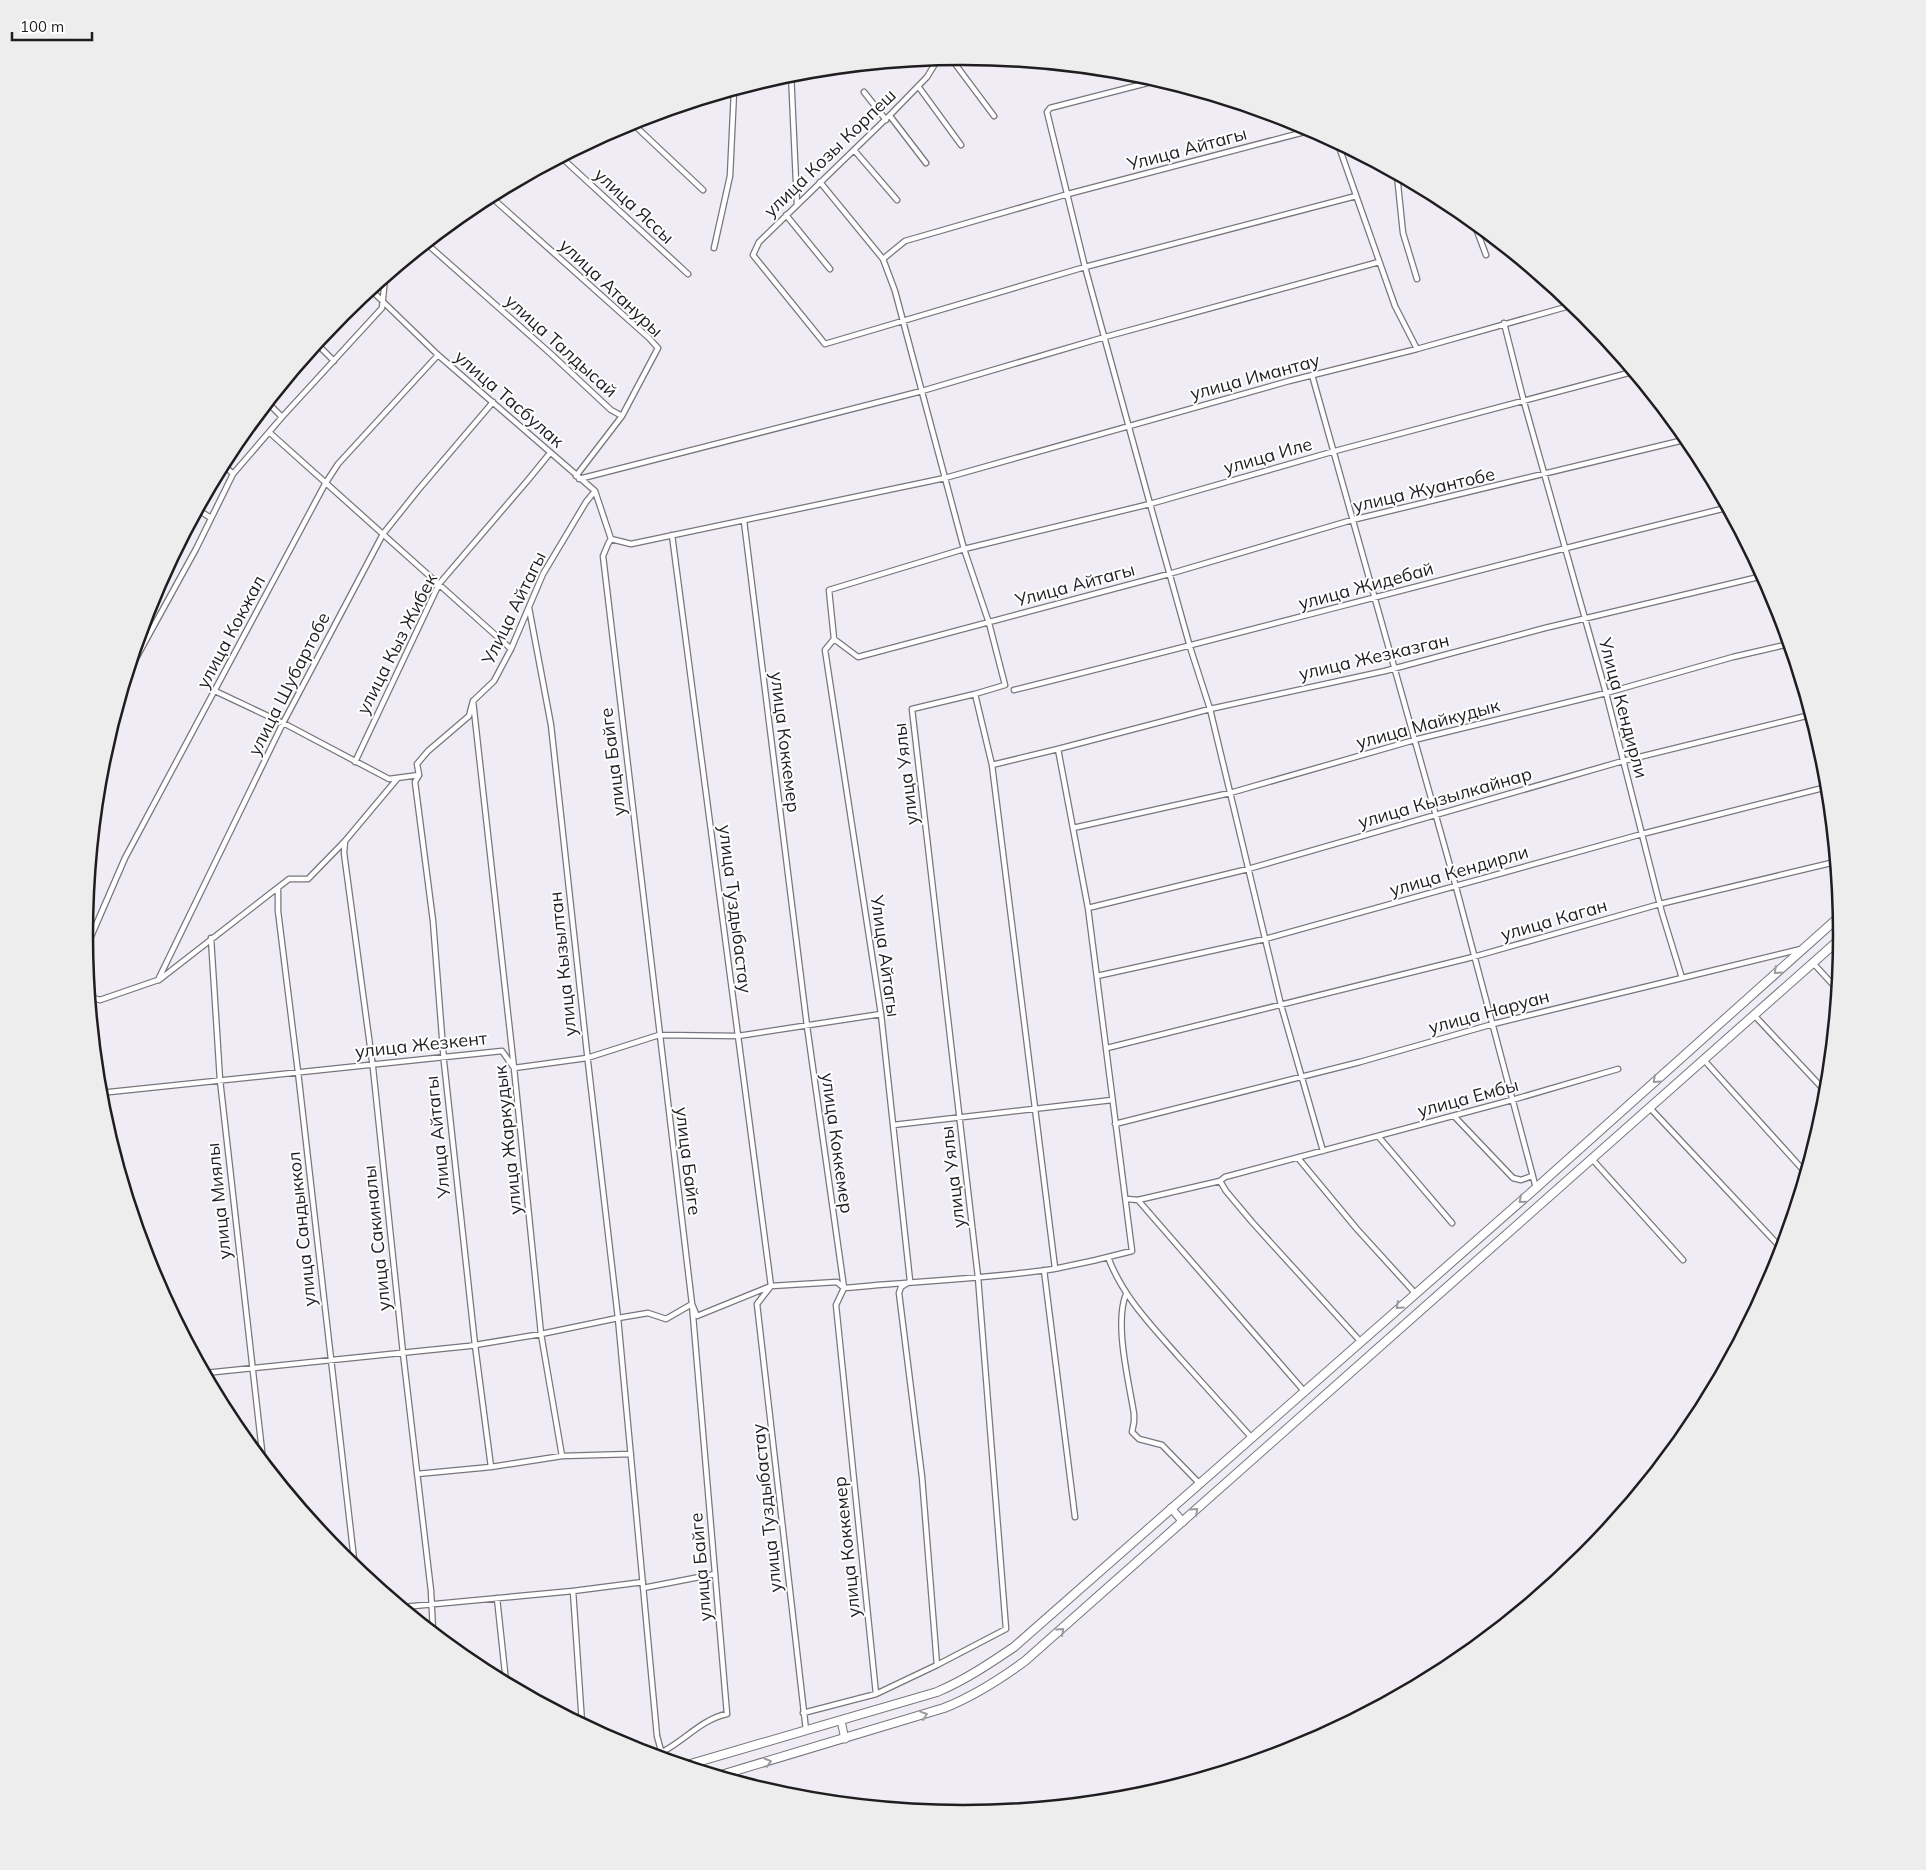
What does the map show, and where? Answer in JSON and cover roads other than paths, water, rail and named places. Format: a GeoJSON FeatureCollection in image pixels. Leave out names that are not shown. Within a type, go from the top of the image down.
{"type":"FeatureCollection","features":[{"type":"Feature","properties":{"kind":"main road"},"geometry":{"type":"LineString","coordinates":[[696,1763],[937,1692],[961,1682],[985,1668],[1036,1628],[1414,1293],[1536,1188],[1833,922]]}},
{"type":"Feature","properties":{"kind":"main road"},"geometry":{"type":"LineString","coordinates":[[731,1773],[944,1708],[969,1698],[995,1683],[1048,1642],[1833,946]]}},
{"type":"Feature","properties":{"kind":"main road"},"geometry":{"type":"LineString","coordinates":[[1618,1114],[1629,1126]]}},
{"type":"Feature","properties":{"kind":"main road"},"geometry":{"type":"LineString","coordinates":[[1171,1508],[1183,1522]]}},
{"type":"Feature","properties":{"kind":"main road"},"geometry":{"type":"LineString","coordinates":[[841,1721],[845,1739]]}},
{"type":"Feature","properties":{"kind":"street"},"geometry":{"type":"LineString","coordinates":[[956,65],[994,116]]}},
{"type":"Feature","properties":{"kind":"street","name":"улица Козы Корпеш"},"geometry":{"type":"LineString","coordinates":[[903,321],[825,344],[752,255],[759,242],[890,116],[927,77],[934,66]]}},
{"type":"Feature","properties":{"kind":"street"},"geometry":{"type":"LineString","coordinates":[[791,82],[797,204]]}},
{"type":"Feature","properties":{"kind":"street"},"geometry":{"type":"LineString","coordinates":[[1143,84],[1048,110],[1047,116],[1085,267],[1169,574],[1210,709],[1265,940],[1323,1151]]}},
{"type":"Feature","properties":{"kind":"street"},"geometry":{"type":"LineString","coordinates":[[918,86],[961,145]]}},
{"type":"Feature","properties":{"kind":"street"},"geometry":{"type":"LineString","coordinates":[[864,92],[886,120]]}},
{"type":"Feature","properties":{"kind":"street"},"geometry":{"type":"LineString","coordinates":[[714,248],[730,176],[734,96]]}},
{"type":"Feature","properties":{"kind":"street"},"geometry":{"type":"LineString","coordinates":[[890,116],[926,163]]}},
{"type":"Feature","properties":{"kind":"street"},"geometry":{"type":"LineString","coordinates":[[638,128],[704,190]]}},
{"type":"Feature","properties":{"kind":"street","name":"Улица Айтагы"},"geometry":{"type":"LineString","coordinates":[[883,258],[905,241],[1068,194],[1300,133]]}},
{"type":"Feature","properties":{"kind":"street"},"geometry":{"type":"LineString","coordinates":[[854,150],[897,200]]}},
{"type":"Feature","properties":{"kind":"street"},"geometry":{"type":"LineString","coordinates":[[1341,152],[1395,306],[1417,349]]}},
{"type":"Feature","properties":{"kind":"street","name":"улица Яссы"},"geometry":{"type":"LineString","coordinates":[[566,162],[688,274]]}},
{"type":"Feature","properties":{"kind":"street"},"geometry":{"type":"LineString","coordinates":[[820,182],[883,258],[895,291],[964,549],[989,623],[1005,685],[976,694],[992,765],[1055,1268]]}},
{"type":"Feature","properties":{"kind":"street"},"geometry":{"type":"LineString","coordinates":[[1398,182],[1403,233],[1417,279]]}},
{"type":"Feature","properties":{"kind":"street"},"geometry":{"type":"LineString","coordinates":[[903,321],[1085,267],[1356,196]]}},
{"type":"Feature","properties":{"kind":"street","name":"улица Атануры"},"geometry":{"type":"LineString","coordinates":[[496,202],[658,348],[622,416]]}},
{"type":"Feature","properties":{"kind":"street"},"geometry":{"type":"LineString","coordinates":[[786,215],[830,269]]}},
{"type":"Feature","properties":{"kind":"street"},"geometry":{"type":"LineString","coordinates":[[1478,235],[1486,255]]}},
{"type":"Feature","properties":{"kind":"street","name":"улица Талдысай"},"geometry":{"type":"LineString","coordinates":[[430,247],[611,410],[622,416],[578,477]]}},
{"type":"Feature","properties":{"kind":"street"},"geometry":{"type":"LineString","coordinates":[[578,477],[922,392],[1104,337],[1378,262]]}},
{"type":"Feature","properties":{"kind":"street"},"geometry":{"type":"LineString","coordinates":[[142,646],[233,474],[282,417],[382,308],[384,286]]}},
{"type":"Feature","properties":{"kind":"street","name":"улица Тасбулак"},"geometry":{"type":"LineString","coordinates":[[375,294],[438,354],[595,491]]}},
{"type":"Feature","properties":{"kind":"street","name":"улица Имантау"},"geometry":{"type":"LineString","coordinates":[[612,539],[631,544],[945,478],[1312,375],[1417,349],[1565,307]]}},
{"type":"Feature","properties":{"kind":"street","name":"Улица Кендирли"},"geometry":{"type":"LineString","coordinates":[[1504,323],[1524,402],[1606,693],[1660,904],[1682,978]]}},
{"type":"Feature","properties":{"kind":"street"},"geometry":{"type":"LineString","coordinates":[[321,348],[334,361]]}},
{"type":"Feature","properties":{"kind":"street","name":"улица Кокжал"},"geometry":{"type":"LineString","coordinates":[[93,932],[125,858],[326,484],[338,464],[438,354]]}},
{"type":"Feature","properties":{"kind":"street","name":"улица Иле"},"geometry":{"type":"LineString","coordinates":[[964,549],[1150,504],[1627,373]]}},
{"type":"Feature","properties":{"kind":"street"},"geometry":{"type":"LineString","coordinates":[[1312,375],[1456,887],[1473,957],[1493,1024],[1536,1188]]}},
{"type":"Feature","properties":{"kind":"street","name":"улица Шубартобе"},"geometry":{"type":"LineString","coordinates":[[158,980],[282,723],[383,534],[493,402]]}},
{"type":"Feature","properties":{"kind":"street"},"geometry":{"type":"LineString","coordinates":[[272,407],[282,417]]}},
{"type":"Feature","properties":{"kind":"street"},"geometry":{"type":"LineString","coordinates":[[269,432],[511,650]]}},
{"type":"Feature","properties":{"kind":"street","name":"улица Жуантобе"},"geometry":{"type":"LineString","coordinates":[[1169,574],[1352,520],[1679,442]]}},
{"type":"Feature","properties":{"kind":"street","name":"улица Кыз Жибек"},"geometry":{"type":"LineString","coordinates":[[354,762],[439,584],[550,452]]}},
{"type":"Feature","properties":{"kind":"street"},"geometry":{"type":"LineString","coordinates":[[229,470],[233,474]]}},
{"type":"Feature","properties":{"kind":"street"},"geometry":{"type":"LineString","coordinates":[[595,491],[612,539]]}},
{"type":"Feature","properties":{"kind":"street","name":"Улица Айтагы"},"geometry":{"type":"LineString","coordinates":[[491,1467],[475,1345],[443,1057],[433,921],[416,782],[419,775],[417,764],[428,751],[470,716],[473,701],[494,680],[511,650],[544,574],[586,502],[595,491]]}},
{"type":"Feature","properties":{"kind":"street","name":"улица Жидебай"},"geometry":{"type":"LineString","coordinates":[[1014,690],[1375,598],[1565,547],[1721,509]]}},
{"type":"Feature","properties":{"kind":"street"},"geometry":{"type":"LineString","coordinates":[[203,513],[211,518]]}},
{"type":"Feature","properties":{"kind":"street","name":"улица Коккемер"},"geometry":{"type":"LineString","coordinates":[[744,521],[807,1026],[844,1288],[836,1305],[876,1694]]}},
{"type":"Feature","properties":{"kind":"street","name":"улица Туздыбастау"},"geometry":{"type":"LineString","coordinates":[[672,535],[771,1286],[757,1304],[806,1732]]}},
{"type":"Feature","properties":{"kind":"street","name":"улица Байге"},"geometry":{"type":"LineString","coordinates":[[612,539],[603,556],[692,1304],[727,1714],[717,1716],[665,1752]]}},
{"type":"Feature","properties":{"kind":"street","name":"Улица Айтагы"},"geometry":{"type":"LineString","coordinates":[[910,1281],[881,1014],[825,650],[834,639],[829,590],[964,549]]}},
{"type":"Feature","properties":{"kind":"street","name":"Улица Айтагы"},"geometry":{"type":"LineString","coordinates":[[834,639],[858,657],[1169,574]]}},
{"type":"Feature","properties":{"kind":"street","name":"улица Жезказган"},"geometry":{"type":"LineString","coordinates":[[992,765],[1210,709],[1394,668],[1544,628],[1585,620],[1756,578]]}},
{"type":"Feature","properties":{"kind":"street","name":"улица Кызылтан"},"geometry":{"type":"LineString","coordinates":[[529,608],[551,725],[587,1058],[618,1318],[657,1736],[661,1751]]}},
{"type":"Feature","properties":{"kind":"street","name":"улица Майкудык"},"geometry":{"type":"LineString","coordinates":[[1073,828],[1230,794],[1414,740],[1606,693],[1733,657],[1783,645]]}},
{"type":"Feature","properties":{"kind":"street"},"geometry":{"type":"LineString","coordinates":[[215,691],[282,723],[389,779],[419,775]]}},
{"type":"Feature","properties":{"kind":"street","name":"улица Уялы"},"geometry":{"type":"LineString","coordinates":[[937,1665],[1006,1629],[978,1277],[912,709],[976,694]]}},
{"type":"Feature","properties":{"kind":"street","name":"улица Жаркудык"},"geometry":{"type":"LineString","coordinates":[[473,701],[542,1334],[562,1456]]}},
{"type":"Feature","properties":{"kind":"street","name":"улица Кызылкайнар"},"geometry":{"type":"LineString","coordinates":[[1088,908],[1248,869],[1623,761],[1805,716]]}},
{"type":"Feature","properties":{"kind":"street"},"geometry":{"type":"LineString","coordinates":[[211,1372],[252,1369],[475,1345],[648,1313],[666,1319],[692,1304],[697,1316],[771,1286],[837,1282],[844,1288],[910,1281],[978,1277],[1044,1270],[1132,1251],[1127,1198],[1112,1100],[1088,908],[1058,749]]}},
{"type":"Feature","properties":{"kind":"street"},"geometry":{"type":"LineString","coordinates":[[96,998],[100,1000],[158,980],[289,879],[308,879],[345,841],[397,779]]}},
{"type":"Feature","properties":{"kind":"street","name":"улица Кендирли"},"geometry":{"type":"LineString","coordinates":[[1097,976],[1265,940],[1642,834],[1820,789]]}},
{"type":"Feature","properties":{"kind":"street","name":"улица Сакиналы"},"geometry":{"type":"LineString","coordinates":[[345,841],[344,853],[372,1064],[431,1591],[433,1625]]}},
{"type":"Feature","properties":{"kind":"street","name":"улица Каган"},"geometry":{"type":"LineString","coordinates":[[1107,1048],[1473,957],[1660,904],[1830,863]]}},
{"type":"Feature","properties":{"kind":"street","name":"улица Сандыккол"},"geometry":{"type":"LineString","coordinates":[[278,888],[278,910],[353,1555]]}},
{"type":"Feature","properties":{"kind":"street","name":"улица Миялы"},"geometry":{"type":"LineString","coordinates":[[211,938],[220,1080],[262,1449]]}},
{"type":"Feature","properties":{"kind":"street"},"geometry":{"type":"LineString","coordinates":[[1682,978],[1803,948]]}},
{"type":"Feature","properties":{"kind":"street"},"geometry":{"type":"LineString","coordinates":[[1813,963],[1831,983]]}},
{"type":"Feature","properties":{"kind":"street","name":"улица Наруан"},"geometry":{"type":"LineString","coordinates":[[1116,1124],[1304,1077],[1493,1024],[1682,978]]}},
{"type":"Feature","properties":{"kind":"street"},"geometry":{"type":"LineString","coordinates":[[514,1068],[587,1058],[659,1035],[738,1036],[881,1014]]}},
{"type":"Feature","properties":{"kind":"street"},"geometry":{"type":"LineString","coordinates":[[1754,1015],[1820,1085]]}},
{"type":"Feature","properties":{"kind":"street","name":"улица Жезкент"},"geometry":{"type":"LineString","coordinates":[[108,1092],[502,1050],[514,1068]]}},
{"type":"Feature","properties":{"kind":"street"},"geometry":{"type":"LineString","coordinates":[[1704,1060],[1801,1167]]}},
{"type":"Feature","properties":{"kind":"street","name":"улица Ембы"},"geometry":{"type":"LineString","coordinates":[[1138,1200],[1220,1181],[1225,1177],[1454,1116],[1618,1069]]}},
{"type":"Feature","properties":{"kind":"street"},"geometry":{"type":"LineString","coordinates":[[893,1126],[1112,1100]]}},
{"type":"Feature","properties":{"kind":"street"},"geometry":{"type":"LineString","coordinates":[[1650,1108],[1776,1243]]}},
{"type":"Feature","properties":{"kind":"street"},"geometry":{"type":"LineString","coordinates":[[1454,1116],[1513,1178],[1521,1180],[1532,1176]]}},
{"type":"Feature","properties":{"kind":"street"},"geometry":{"type":"LineString","coordinates":[[1378,1136],[1452,1223]]}},
{"type":"Feature","properties":{"kind":"street"},"geometry":{"type":"LineString","coordinates":[[1298,1158],[1356,1228],[1414,1293]]}},
{"type":"Feature","properties":{"kind":"street"},"geometry":{"type":"LineString","coordinates":[[1592,1159],[1683,1260]]}},
{"type":"Feature","properties":{"kind":"street"},"geometry":{"type":"LineString","coordinates":[[1220,1181],[1226,1191],[1284,1258],[1360,1341]]}},
{"type":"Feature","properties":{"kind":"street"},"geometry":{"type":"LineString","coordinates":[[1127,1198],[1138,1200],[1304,1391]]}},
{"type":"Feature","properties":{"kind":"street"},"geometry":{"type":"LineString","coordinates":[[1108,1257],[1116,1278],[1126,1294],[1153,1328],[1251,1437]]}},
{"type":"Feature","properties":{"kind":"street"},"geometry":{"type":"LineString","coordinates":[[1044,1270],[1075,1517]]}},
{"type":"Feature","properties":{"kind":"street"},"geometry":{"type":"LineString","coordinates":[[804,1713],[876,1694],[937,1665],[922,1477],[899,1293],[901,1286],[910,1281]]}},
{"type":"Feature","properties":{"kind":"street"},"geometry":{"type":"LineString","coordinates":[[1126,1294],[1121,1315],[1134,1414],[1132,1432],[1139,1439],[1162,1445],[1199,1483]]}},
{"type":"Feature","properties":{"kind":"street"},"geometry":{"type":"LineString","coordinates":[[417,1474],[491,1467],[562,1456],[631,1454]]}},
{"type":"Feature","properties":{"kind":"street"},"geometry":{"type":"LineString","coordinates":[[643,1588],[715,1574]]}},
{"type":"Feature","properties":{"kind":"street"},"geometry":{"type":"LineString","coordinates":[[410,1606],[573,1591],[643,1582]]}},
{"type":"Feature","properties":{"kind":"street"},"geometry":{"type":"LineString","coordinates":[[573,1591],[582,1717]]}},
{"type":"Feature","properties":{"kind":"street"},"geometry":{"type":"LineString","coordinates":[[497,1598],[505,1674]]}}]}
